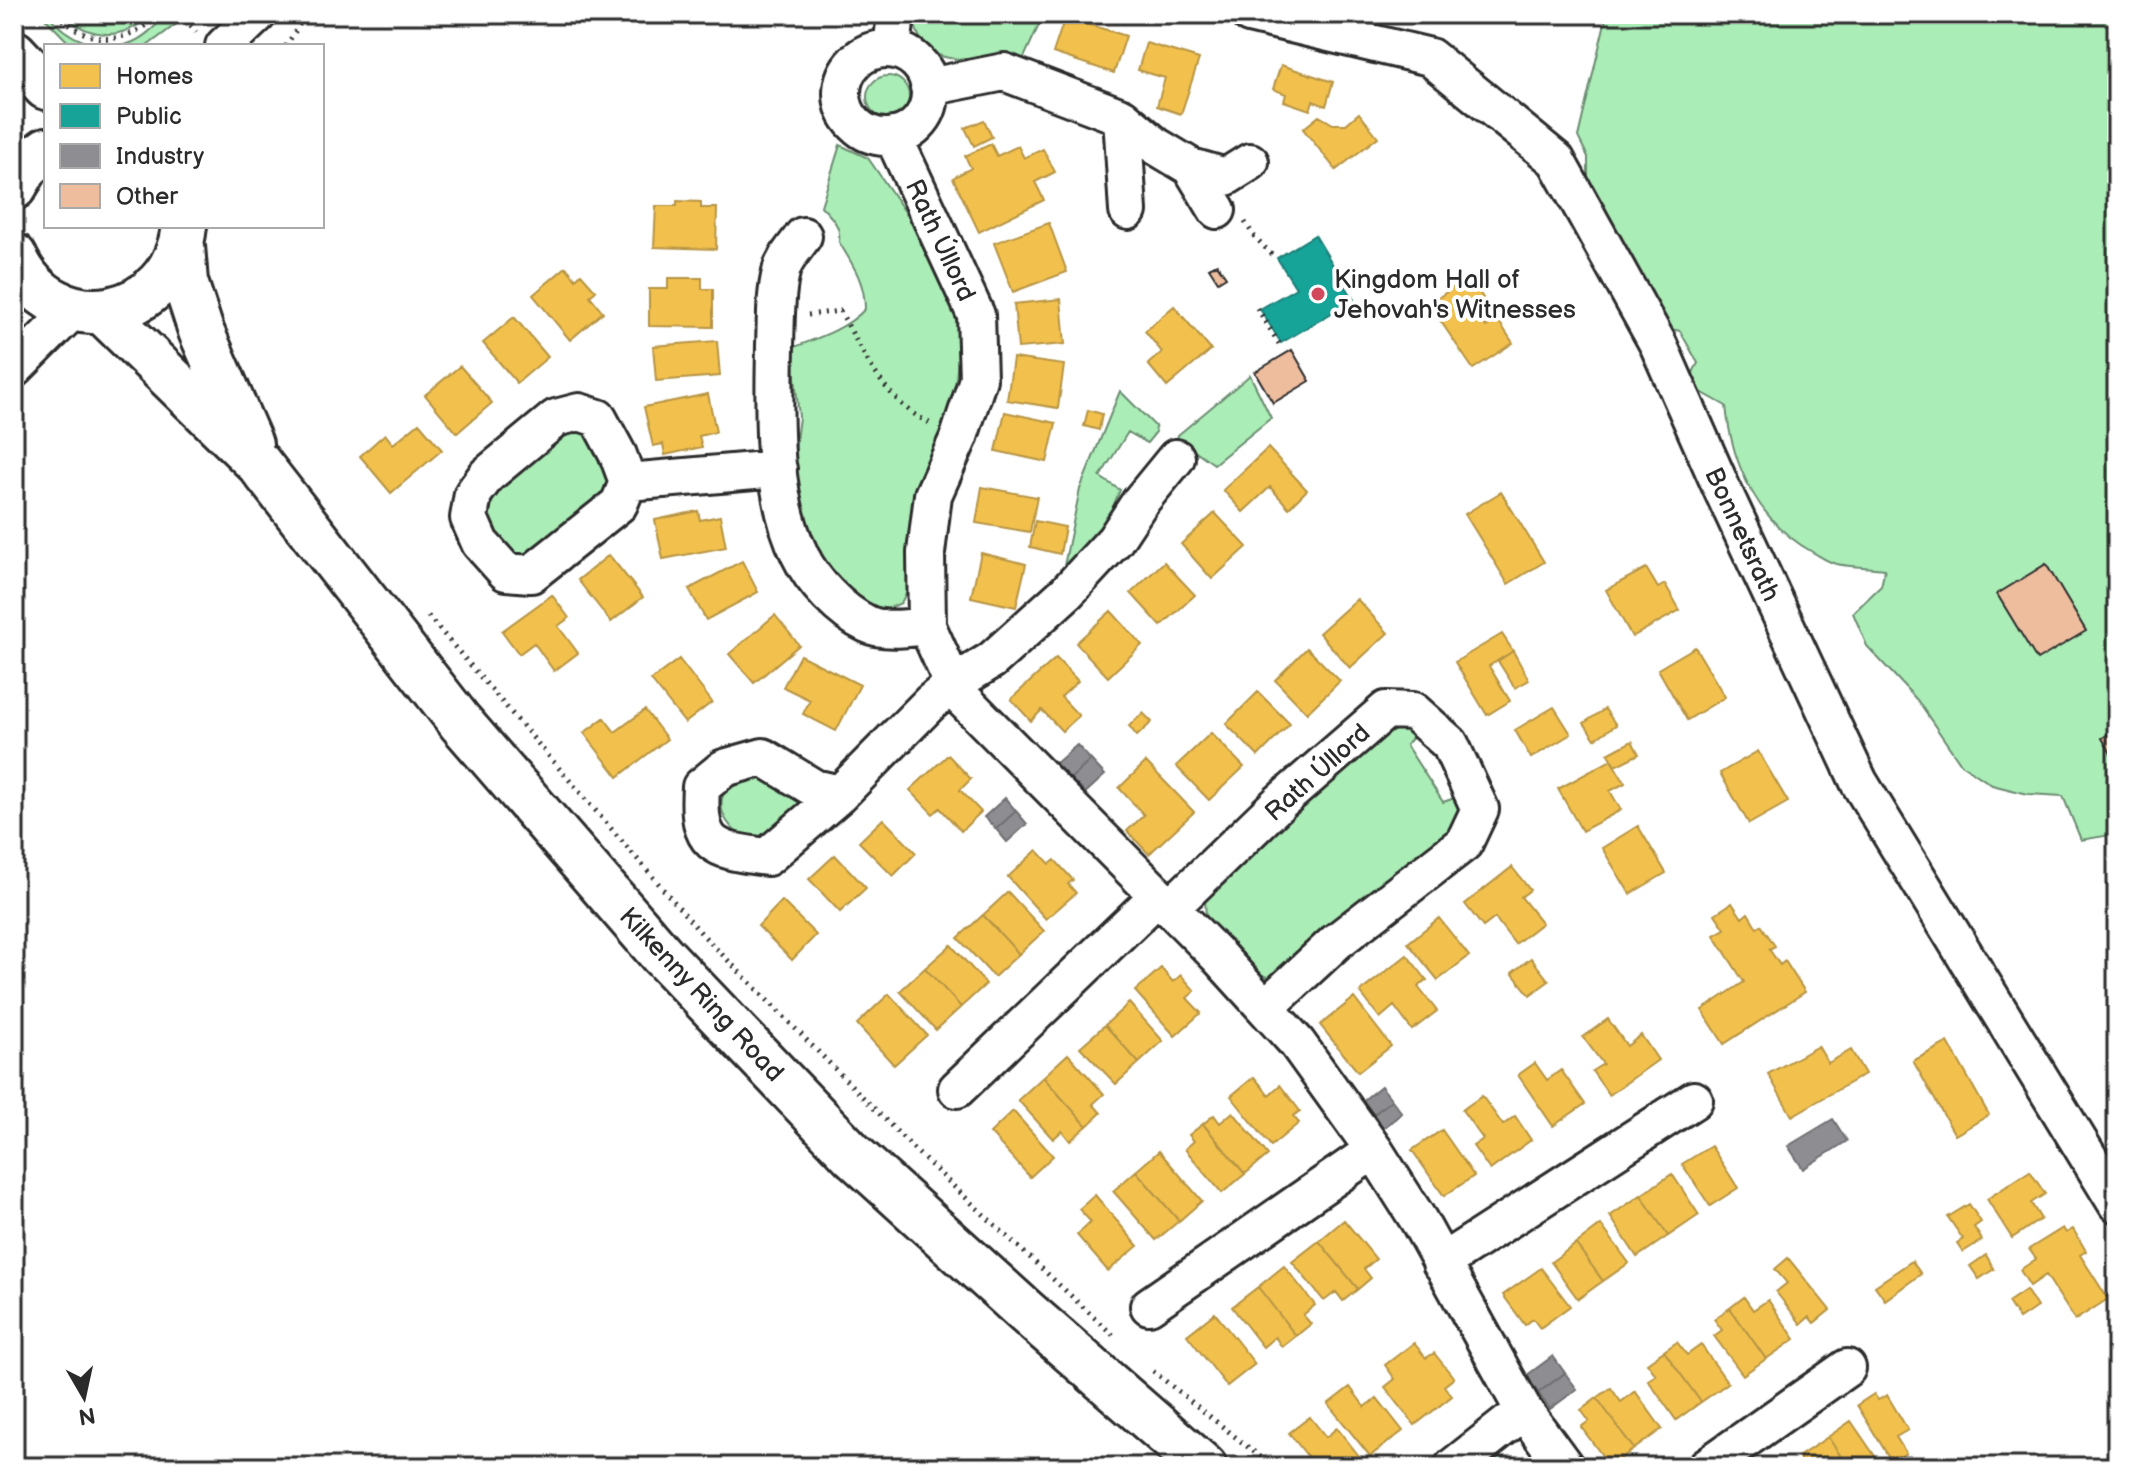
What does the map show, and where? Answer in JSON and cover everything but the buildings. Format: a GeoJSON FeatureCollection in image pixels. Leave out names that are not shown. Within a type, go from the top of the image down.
{"type":"FeatureCollection","features":[{"type":"Feature","properties":{"kind":"main road"},"geometry":{"type":"LineString","coordinates":[[14,53],[44,85]]}},
{"type":"Feature","properties":{"kind":"main road"},"geometry":{"type":"LineString","coordinates":[[14,186],[27,166],[44,152]]}},
{"type":"Feature","properties":{"kind":"main road"},"geometry":{"type":"LineString","coordinates":[[88,311],[141,300],[166,278],[183,236]]}},
{"type":"Feature","properties":{"kind":"main road","name":"Kilkenny Ring Road"},"geometry":{"type":"LineString","coordinates":[[183,236],[185,282],[201,331],[259,464]]}},
{"type":"Feature","properties":{"kind":"main road","name":"Kilkenny Ring Road"},"geometry":{"type":"LineString","coordinates":[[14,256],[21,272],[41,294],[88,311],[259,464],[460,722],[662,955],[853,1155],[1204,1467]]}},
{"type":"Feature","properties":{"kind":"street"},"geometry":{"type":"LineString","coordinates":[[213,42],[261,14]]}},
{"type":"Feature","properties":{"kind":"street"},"geometry":{"type":"LineString","coordinates":[[252,44],[261,14]]}},
{"type":"Feature","properties":{"kind":"street","name":"Bonnetsrath"},"geometry":{"type":"LineString","coordinates":[[1249,14],[1430,57],[1556,160],[1658,344],[1859,782],[2117,1204]]}},
{"type":"Feature","properties":{"kind":"street"},"geometry":{"type":"LineString","coordinates":[[894,32],[906,53],[925,73],[929,100],[925,113],[906,132],[878,136],[864,131],[852,121],[844,108],[844,78],[852,65],[878,49],[894,32]]}},
{"type":"Feature","properties":{"kind":"street"},"geometry":{"type":"LineString","coordinates":[[929,87],[1004,72],[1122,117],[1156,146],[1191,167],[1226,177],[1250,162]]}},
{"type":"Feature","properties":{"kind":"street"},"geometry":{"type":"LineString","coordinates":[[1122,117],[1128,211]]}},
{"type":"Feature","properties":{"kind":"street","name":"Rath Úllord"},"geometry":{"type":"LineString","coordinates":[[893,136],[976,315],[978,379],[959,437],[933,495],[926,553],[927,626],[953,684],[962,698],[1266,1007],[1297,1043],[1374,1150],[1419,1221],[1524,1411],[1565,1467]]}},
{"type":"Feature","properties":{"kind":"street"},"geometry":{"type":"LineString","coordinates":[[1191,167],[1217,210]]}},
{"type":"Feature","properties":{"kind":"street"},"geometry":{"type":"LineString","coordinates":[[803,236],[781,270],[776,318],[774,389],[778,469],[785,512],[800,556],[834,603],[868,626],[927,626]]}},
{"type":"Feature","properties":{"kind":"street"},"geometry":{"type":"LineString","coordinates":[[14,369],[88,311]]}},
{"type":"Feature","properties":{"kind":"street"},"geometry":{"type":"LineString","coordinates":[[579,412],[598,418],[618,455],[628,482],[619,504],[531,574],[506,572],[480,543],[469,518],[473,494],[487,475],[556,418],[579,412]]}},
{"type":"Feature","properties":{"kind":"street"},"geometry":{"type":"LineString","coordinates":[[840,794],[930,703],[953,684],[992,660],[1067,592],[1115,540],[1140,502],[1176,458]]}},
{"type":"Feature","properties":{"kind":"street"},"geometry":{"type":"LineString","coordinates":[[628,482],[778,469]]}},
{"type":"Feature","properties":{"kind":"street","name":"Rath Úllord"},"geometry":{"type":"LineString","coordinates":[[957,1089],[1386,710],[1413,711],[1450,744],[1480,809],[1464,843],[1336,942],[1266,1007]]}},
{"type":"Feature","properties":{"kind":"street"},"geometry":{"type":"LineString","coordinates":[[1441,1263],[1694,1100]]}},
{"type":"Feature","properties":{"kind":"street"},"geometry":{"type":"LineString","coordinates":[[1149,1306],[1374,1150]]}},
{"type":"Feature","properties":{"kind":"street"},"geometry":{"type":"LineString","coordinates":[[1706,1467],[1847,1368]]}},
{"type":"Feature","properties":{"kind":"street"},"geometry":{"type":"LineString","coordinates":[[1453,1467],[1524,1411]]}},
{"type":"Feature","properties":{"kind":"path"},"geometry":{"type":"LineString","coordinates":[[57,14],[79,31],[98,38],[113,39],[143,29],[160,14]]}},
{"type":"Feature","properties":{"kind":"path"},"geometry":{"type":"LineString","coordinates":[[179,14],[213,42]]}},
{"type":"Feature","properties":{"kind":"path"},"geometry":{"type":"LineString","coordinates":[[287,44],[306,14]]}},
{"type":"Feature","properties":{"kind":"path"},"geometry":{"type":"LineString","coordinates":[[1257,308],[1281,347]]}},
{"type":"Feature","properties":{"kind":"path"},"geometry":{"type":"LineString","coordinates":[[776,318],[840,311],[893,398],[922,419],[959,437]]}},
{"type":"Feature","properties":{"kind":"path"},"geometry":{"type":"LineString","coordinates":[[421,609],[701,933],[920,1155],[1123,1344]]}},
{"type":"Feature","properties":{"kind":"path"},"geometry":{"type":"LineString","coordinates":[[1145,1364],[1273,1467]]}},
{"type":"Feature","properties":{"kind":"green space"},"geometry":{"type":"Polygon","coordinates":[[[41,14],[48,14],[65,31],[94,44],[70,44],[41,14]]]}},
{"type":"Feature","properties":{"kind":"green space"},"geometry":{"type":"Polygon","coordinates":[[[62,14],[151,15],[129,29],[107,34],[84,29],[62,14]]]}},
{"type":"Feature","properties":{"kind":"green space"},"geometry":{"type":"Polygon","coordinates":[[[168,14],[179,22],[150,44],[127,44],[152,30],[168,14]]]}},
{"type":"Feature","properties":{"kind":"green space"},"geometry":{"type":"Polygon","coordinates":[[[913,14],[1044,14],[1023,60],[954,59],[940,55],[927,48],[918,35],[913,14]]]}},
{"type":"Feature","properties":{"kind":"green space"},"geometry":{"type":"Polygon","coordinates":[[[1607,14],[2117,14],[2117,834],[2081,840],[2063,796],[2028,794],[1992,785],[1961,764],[1917,700],[1867,646],[1853,613],[1881,586],[1885,569],[1836,564],[1822,558],[1778,526],[1752,491],[1735,450],[1726,406],[1687,384],[1698,363],[1680,331],[1666,328],[1588,179],[1588,157],[1578,137],[1607,14]]]}},
{"type":"Feature","properties":{"kind":"green space"},"geometry":{"type":"Polygon","coordinates":[[[888,76],[903,82],[909,97],[903,112],[888,118],[873,112],[867,97],[873,82],[888,76]]]}},
{"type":"Feature","properties":{"kind":"green space"},"geometry":{"type":"Polygon","coordinates":[[[840,145],[868,158],[925,241],[943,278],[958,322],[958,361],[951,419],[910,586],[901,603],[885,610],[851,601],[807,542],[791,481],[799,417],[792,348],[840,328],[865,309],[860,282],[839,242],[837,226],[821,206],[840,145]]]}},
{"type":"Feature","properties":{"kind":"green space"},"geometry":{"type":"Polygon","coordinates":[[[1250,375],[1271,418],[1214,464],[1197,452],[1189,459],[1175,446],[1178,435],[1250,375]]]}},
{"type":"Feature","properties":{"kind":"green space"},"geometry":{"type":"Polygon","coordinates":[[[1120,391],[1155,426],[1156,432],[1147,443],[1128,432],[1100,477],[1120,490],[1104,528],[1060,585],[1080,489],[1120,391]]]}},
{"type":"Feature","properties":{"kind":"green space"},"geometry":{"type":"Polygon","coordinates":[[[577,432],[599,438],[609,468],[604,496],[524,558],[507,554],[482,516],[496,495],[553,440],[577,432]]]}},
{"type":"Feature","properties":{"kind":"green space"},"geometry":{"type":"Polygon","coordinates":[[[1405,725],[1419,731],[1406,745],[1443,802],[1461,796],[1465,800],[1456,833],[1278,980],[1255,973],[1206,920],[1205,898],[1325,780],[1377,741],[1405,725]]]}},
{"type":"Feature","properties":{"kind":"green space"},"geometry":{"type":"Polygon","coordinates":[[[755,770],[811,806],[753,844],[730,826],[721,806],[729,786],[755,770]]]}},
{"type":"Feature","properties":{"kind":"green space"},"geometry":{"type":"Polygon","coordinates":[[[1496,1456],[1532,1467],[1484,1467],[1496,1456]]]}},
{"type":"Feature","properties":{"kind":"place","name":"Kingdom Hall of Jehovah's Witnesses"},"geometry":{"type":"Point","coordinates":[1318,294]}}]}
